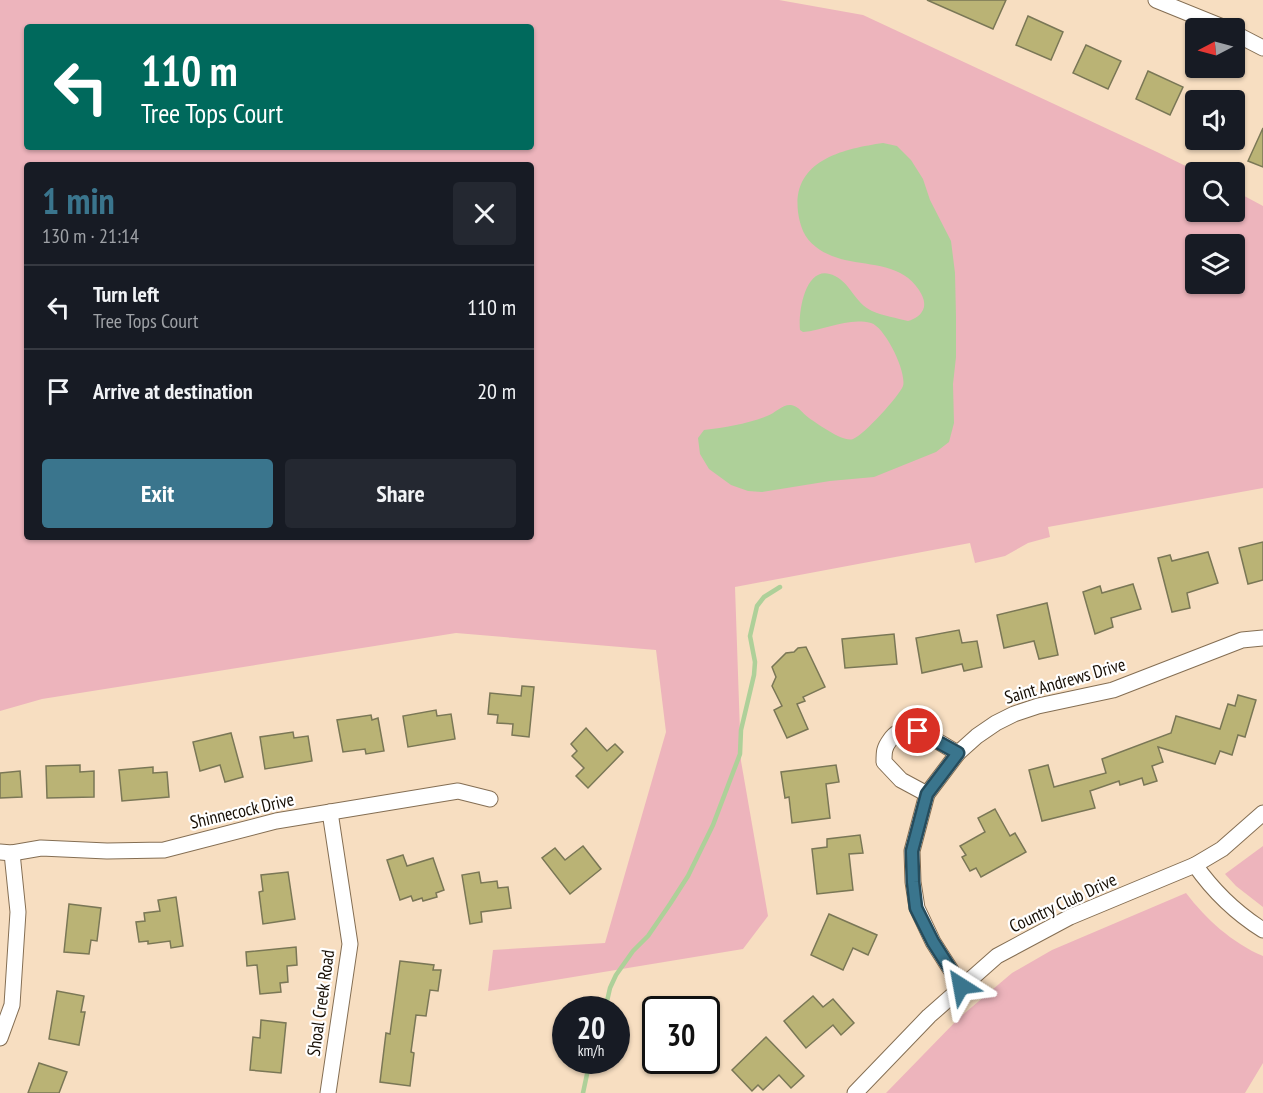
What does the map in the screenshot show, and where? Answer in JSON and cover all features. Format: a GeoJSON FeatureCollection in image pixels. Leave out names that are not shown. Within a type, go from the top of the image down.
{"type":"FeatureCollection","features":[{"type":"Feature","properties":{"kind":"street"},"geometry":{"type":"LineString","coordinates":[[1156,0],[1200,18]]}},
{"type":"Feature","properties":{"kind":"street"},"geometry":{"type":"LineString","coordinates":[[1245,39],[1263,48]]}},
{"type":"Feature","properties":{"kind":"street","name":"Saint Andrews Drive"},"geometry":{"type":"LineString","coordinates":[[961,986],[933,942],[916,908],[912,851],[927,794],[958,753],[977,736],[1014,714],[1038,706],[1113,690],[1242,640],[1263,638]]}},
{"type":"Feature","properties":{"kind":"street"},"geometry":{"type":"LineString","coordinates":[[927,794],[902,780],[884,762],[884,749],[893,735],[904,729],[918,731],[958,753]]}},
{"type":"Feature","properties":{"kind":"street","name":"Shinnecock Drive"},"geometry":{"type":"LineString","coordinates":[[6,853],[41,848],[107,851],[164,850],[276,821],[458,791],[490,799]]}},
{"type":"Feature","properties":{"kind":"street","name":"Shoal Creek Road"},"geometry":{"type":"LineString","coordinates":[[328,1093],[350,944],[330,812]]}},
{"type":"Feature","properties":{"kind":"street","name":"Country Club Drive"},"geometry":{"type":"LineString","coordinates":[[855,1093],[929,1016],[997,956],[1043,929],[1195,865],[1222,849],[1263,813]]}},
{"type":"Feature","properties":{"kind":"street"},"geometry":{"type":"LineString","coordinates":[[0,1038],[12,1005],[18,912],[6,853]]}},
{"type":"Feature","properties":{"kind":"street"},"geometry":{"type":"LineString","coordinates":[[1195,865],[1209,885],[1236,912],[1263,930]]}},
{"type":"Feature","properties":{"kind":"shaded area"},"geometry":{"type":"Polygon","coordinates":[[[0,0],[779,0],[863,15],[1185,166],[1185,222],[1245,222],[1245,196],[1263,206],[1263,488],[1048,527],[1050,537],[1028,543],[1005,556],[975,563],[970,543],[735,587],[741,761],[768,916],[743,949],[488,991],[493,950],[605,943],[666,732],[656,650],[456,633],[42,699],[0,711],[0,0]]]}},
{"type":"Feature","properties":{"kind":"shaded area"},"geometry":{"type":"Polygon","coordinates":[[[883,143],[897,146],[911,160],[923,179],[930,200],[951,241],[955,273],[956,357],[953,384],[954,423],[949,442],[936,452],[874,477],[830,481],[762,492],[748,491],[731,485],[709,469],[700,454],[698,438],[704,430],[752,421],[791,405],[831,432],[853,439],[881,415],[903,386],[902,371],[894,351],[877,326],[871,323],[854,322],[811,331],[800,330],[801,311],[806,290],[817,275],[825,273],[840,279],[861,303],[876,313],[908,321],[918,316],[923,310],[924,302],[919,290],[904,275],[886,268],[845,260],[826,253],[808,240],[800,222],[798,194],[803,180],[812,169],[823,160],[837,154],[883,143]]]}},
{"type":"Feature","properties":{"kind":"shaded area"},"geometry":{"type":"Polygon","coordinates":[[[1263,846],[1263,907],[1236,886],[1225,874],[1263,846]]]}},
{"type":"Feature","properties":{"kind":"shaded area"},"geometry":{"type":"Polygon","coordinates":[[[1186,893],[1220,929],[1263,956],[1263,1063],[1245,1093],[886,1093],[959,1018],[1012,973],[1052,950],[1186,893]]]}},
{"type":"Feature","properties":{"kind":"building"},"geometry":{"type":"Polygon","coordinates":[[[927,0],[1006,0],[993,29],[927,0]]]}},
{"type":"Feature","properties":{"kind":"building"},"geometry":{"type":"Polygon","coordinates":[[[1028,16],[1063,32],[1051,60],[1016,45],[1028,16]]]}},
{"type":"Feature","properties":{"kind":"building"},"geometry":{"type":"Polygon","coordinates":[[[1086,45],[1121,61],[1108,89],[1073,73],[1086,45]]]}},
{"type":"Feature","properties":{"kind":"building"},"geometry":{"type":"Polygon","coordinates":[[[1148,71],[1183,87],[1170,115],[1136,99],[1148,71]]]}},
{"type":"Feature","properties":{"kind":"building"},"geometry":{"type":"Polygon","coordinates":[[[1263,128],[1263,167],[1248,161],[1263,128]]]}},
{"type":"Feature","properties":{"kind":"building"},"geometry":{"type":"Polygon","coordinates":[[[1263,542],[1263,580],[1248,584],[1239,548],[1263,542]]]}},
{"type":"Feature","properties":{"kind":"building"},"geometry":{"type":"Polygon","coordinates":[[[1208,552],[1218,583],[1187,593],[1190,608],[1172,612],[1158,558],[1170,555],[1172,561],[1208,552]]]}},
{"type":"Feature","properties":{"kind":"building"},"geometry":{"type":"Polygon","coordinates":[[[1133,584],[1141,609],[1111,618],[1113,627],[1095,634],[1083,592],[1100,586],[1102,593],[1133,584]]]}},
{"type":"Feature","properties":{"kind":"building"},"geometry":{"type":"Polygon","coordinates":[[[1047,603],[1058,655],[1039,659],[1034,641],[1004,648],[997,615],[1047,603]]]}},
{"type":"Feature","properties":{"kind":"building"},"geometry":{"type":"Polygon","coordinates":[[[959,630],[962,643],[977,641],[982,667],[964,671],[962,664],[922,673],[916,638],[959,630]]]}},
{"type":"Feature","properties":{"kind":"building"},"geometry":{"type":"Polygon","coordinates":[[[894,634],[897,664],[845,668],[842,639],[894,634]]]}},
{"type":"Feature","properties":{"kind":"building"},"geometry":{"type":"Polygon","coordinates":[[[806,647],[825,687],[803,697],[805,701],[797,704],[808,729],[787,738],[774,710],[782,706],[772,686],[776,677],[772,667],[786,653],[806,647]]]}},
{"type":"Feature","properties":{"kind":"building"},"geometry":{"type":"Polygon","coordinates":[[[522,686],[534,687],[529,737],[512,735],[513,724],[497,723],[498,715],[488,714],[490,693],[521,696],[522,686]]]}},
{"type":"Feature","properties":{"kind":"building"},"geometry":{"type":"Polygon","coordinates":[[[1238,695],[1256,700],[1245,737],[1238,735],[1232,755],[1220,751],[1215,764],[1158,747],[1163,762],[1152,766],[1157,781],[1144,785],[1142,778],[1120,785],[1119,781],[1090,791],[1095,808],[1042,821],[1029,770],[1048,765],[1054,787],[1106,773],[1102,759],[1171,733],[1176,716],[1220,729],[1228,704],[1235,706],[1238,695]]]}},
{"type":"Feature","properties":{"kind":"building"},"geometry":{"type":"Polygon","coordinates":[[[436,710],[437,716],[451,714],[455,739],[408,747],[403,716],[436,710]]]}},
{"type":"Feature","properties":{"kind":"building"},"geometry":{"type":"Polygon","coordinates":[[[371,715],[372,720],[378,718],[384,751],[366,754],[365,749],[343,752],[337,720],[371,715]]]}},
{"type":"Feature","properties":{"kind":"building"},"geometry":{"type":"Polygon","coordinates":[[[586,728],[607,751],[615,744],[623,752],[588,788],[576,776],[584,768],[572,756],[577,751],[571,744],[586,728]]]}},
{"type":"Feature","properties":{"kind":"building"},"geometry":{"type":"Polygon","coordinates":[[[293,732],[294,738],[308,736],[312,761],[265,769],[260,737],[293,732]]]}},
{"type":"Feature","properties":{"kind":"building"},"geometry":{"type":"Polygon","coordinates":[[[231,733],[243,777],[225,782],[220,765],[200,771],[193,742],[231,733]]]}},
{"type":"Feature","properties":{"kind":"building"},"geometry":{"type":"Polygon","coordinates":[[[80,765],[80,772],[94,771],[94,797],[47,798],[46,766],[80,765]]]}},
{"type":"Feature","properties":{"kind":"building"},"geometry":{"type":"Polygon","coordinates":[[[836,765],[839,782],[826,784],[830,818],[792,823],[789,797],[785,798],[781,772],[836,765]]]}},
{"type":"Feature","properties":{"kind":"building"},"geometry":{"type":"Polygon","coordinates":[[[153,767],[153,773],[167,772],[169,797],[122,801],[119,770],[153,767]]]}},
{"type":"Feature","properties":{"kind":"building"},"geometry":{"type":"Polygon","coordinates":[[[20,771],[22,797],[0,798],[0,773],[20,771]]]}},
{"type":"Feature","properties":{"kind":"building"},"geometry":{"type":"Polygon","coordinates":[[[995,809],[1010,836],[1015,833],[1026,852],[981,877],[976,868],[970,871],[962,857],[966,855],[960,846],[985,832],[978,818],[995,809]]]}},
{"type":"Feature","properties":{"kind":"building"},"geometry":{"type":"Polygon","coordinates":[[[860,835],[863,853],[849,854],[853,890],[817,894],[812,849],[827,847],[827,839],[860,835]]]}},
{"type":"Feature","properties":{"kind":"building"},"geometry":{"type":"Polygon","coordinates":[[[583,846],[601,869],[570,894],[542,858],[555,848],[565,860],[583,846]]]}},
{"type":"Feature","properties":{"kind":"building"},"geometry":{"type":"Polygon","coordinates":[[[403,855],[407,866],[433,858],[444,890],[436,893],[437,897],[413,901],[411,896],[400,900],[387,860],[403,855]]]}},
{"type":"Feature","properties":{"kind":"building"},"geometry":{"type":"Polygon","coordinates":[[[288,872],[295,919],[263,924],[259,892],[263,891],[261,875],[288,872]]]}},
{"type":"Feature","properties":{"kind":"building"},"geometry":{"type":"Polygon","coordinates":[[[479,872],[481,883],[497,881],[498,888],[508,887],[511,908],[481,912],[482,922],[470,924],[462,875],[479,872]]]}},
{"type":"Feature","properties":{"kind":"building"},"geometry":{"type":"Polygon","coordinates":[[[176,897],[183,946],[171,948],[170,941],[148,944],[148,941],[139,942],[136,922],[145,921],[144,913],[160,911],[158,900],[176,897]]]}},
{"type":"Feature","properties":{"kind":"building"},"geometry":{"type":"Polygon","coordinates":[[[69,904],[101,908],[97,941],[91,940],[89,954],[64,952],[69,904]]]}},
{"type":"Feature","properties":{"kind":"building"},"geometry":{"type":"Polygon","coordinates":[[[829,914],[877,935],[868,955],[853,948],[843,970],[811,955],[829,914]]]}},
{"type":"Feature","properties":{"kind":"building"},"geometry":{"type":"Polygon","coordinates":[[[296,947],[297,965],[287,966],[288,982],[280,983],[281,992],[260,994],[257,965],[247,966],[246,952],[296,947]]]}},
{"type":"Feature","properties":{"kind":"building"},"geometry":{"type":"Polygon","coordinates":[[[400,961],[434,965],[433,970],[441,970],[438,991],[430,990],[426,1016],[416,1015],[411,1052],[414,1053],[410,1086],[380,1082],[386,1033],[390,1034],[400,961]]]}},
{"type":"Feature","properties":{"kind":"building"},"geometry":{"type":"Polygon","coordinates":[[[57,991],[84,996],[81,1012],[85,1012],[79,1045],[49,1039],[57,991]]]}},
{"type":"Feature","properties":{"kind":"building"},"geometry":{"type":"Polygon","coordinates":[[[813,996],[823,1007],[833,999],[854,1023],[841,1035],[833,1025],[806,1048],[784,1021],[813,996]]]}},
{"type":"Feature","properties":{"kind":"building"},"geometry":{"type":"Polygon","coordinates":[[[261,1020],[286,1023],[281,1073],[250,1070],[253,1037],[260,1038],[261,1020]]]}},
{"type":"Feature","properties":{"kind":"building"},"geometry":{"type":"Polygon","coordinates":[[[766,1037],[804,1076],[791,1088],[779,1075],[763,1090],[758,1085],[752,1091],[732,1070],[766,1037]]]}},
{"type":"Feature","properties":{"kind":"building"},"geometry":{"type":"Polygon","coordinates":[[[39,1063],[67,1072],[59,1093],[28,1093],[39,1063]]]}},
{"type":"Feature","properties":{"kind":"waterway"},"geometry":{"type":"LineString","coordinates":[[608,996],[616,975],[633,951],[648,936],[688,876],[713,825],[740,754],[741,730],[754,675],[755,662],[750,636],[757,606],[764,597],[780,587]]}},
{"type":"Feature","properties":{"kind":"waterway"},"geometry":{"type":"LineString","coordinates":[[583,1093],[587,1074]]}},
{"type":"Feature","properties":{"kind":"route"},"geometry":{"type":"LineString","coordinates":[[918,731],[958,753],[927,794],[912,851],[916,908],[933,942],[961,986]]}}]}
